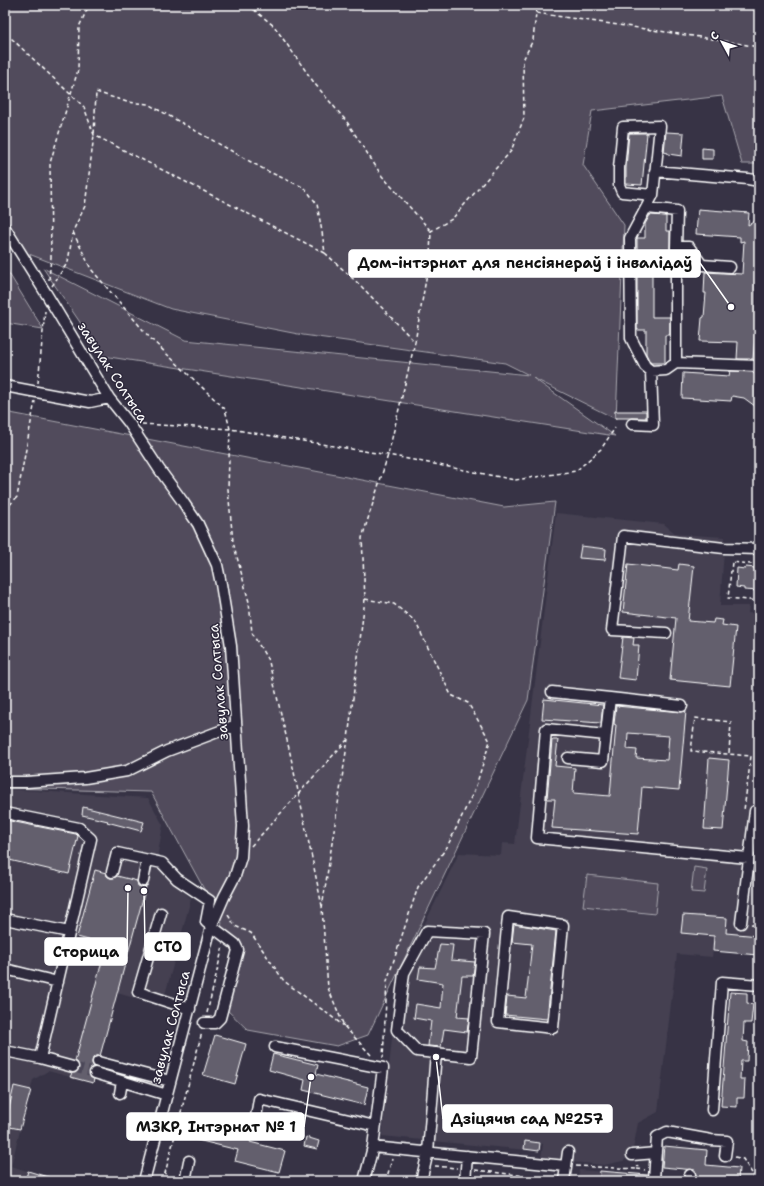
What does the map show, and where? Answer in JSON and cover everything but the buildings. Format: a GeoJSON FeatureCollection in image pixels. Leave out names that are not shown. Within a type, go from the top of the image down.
{"type":"FeatureCollection","features":[{"type":"Feature","properties":{"kind":"street"},"geometry":{"type":"LineString","coordinates":[[653,195],[622,192],[619,185],[619,168],[623,127],[660,126],[653,195],[630,238],[631,338],[645,366],[651,371],[666,370],[676,363],[759,366]]}},
{"type":"Feature","properties":{"kind":"street"},"geometry":{"type":"LineString","coordinates":[[655,171],[759,181]]}},
{"type":"Feature","properties":{"kind":"street"},"geometry":{"type":"LineString","coordinates":[[647,208],[676,211],[676,363]]}},
{"type":"Feature","properties":{"kind":"street","name":"завулак Солтыса"},"geometry":{"type":"LineString","coordinates":[[5,228],[109,398],[129,423],[198,524],[217,565],[231,646],[244,826],[241,857],[235,876],[211,927],[144,1181]]}},
{"type":"Feature","properties":{"kind":"street"},"geometry":{"type":"LineString","coordinates":[[676,247],[690,247],[702,265],[730,267]]}},
{"type":"Feature","properties":{"kind":"street"},"geometry":{"type":"LineString","coordinates":[[632,424],[654,425],[651,371]]}},
{"type":"Feature","properties":{"kind":"street"},"geometry":{"type":"LineString","coordinates":[[5,386],[90,402],[109,398]]}},
{"type":"Feature","properties":{"kind":"street"},"geometry":{"type":"LineString","coordinates":[[666,633],[612,630],[623,536],[724,548],[759,549]]}},
{"type":"Feature","properties":{"kind":"street"},"geometry":{"type":"LineString","coordinates":[[552,692],[682,706]]}},
{"type":"Feature","properties":{"kind":"street"},"geometry":{"type":"LineString","coordinates":[[568,758],[603,761],[610,698]]}},
{"type":"Feature","properties":{"kind":"street"},"geometry":{"type":"LineString","coordinates":[[5,782],[85,778],[127,771],[167,751],[236,725]]}},
{"type":"Feature","properties":{"kind":"street"},"geometry":{"type":"LineString","coordinates":[[606,735],[546,729],[536,838],[748,858]]}},
{"type":"Feature","properties":{"kind":"street"},"geometry":{"type":"LineString","coordinates":[[741,923],[755,811],[759,811]]}},
{"type":"Feature","properties":{"kind":"street"},"geometry":{"type":"LineString","coordinates":[[5,813],[80,828],[91,839],[40,1058]]}},
{"type":"Feature","properties":{"kind":"street"},"geometry":{"type":"LineString","coordinates":[[112,872],[117,853],[162,863],[177,879],[210,901],[206,922],[211,927],[226,936],[235,944],[238,950],[220,1018],[215,1023],[204,1023]]}},
{"type":"Feature","properties":{"kind":"street"},"geometry":{"type":"LineString","coordinates":[[143,881],[147,860]]}},
{"type":"Feature","properties":{"kind":"street"},"geometry":{"type":"LineString","coordinates":[[161,913],[138,992],[190,1009]]}},
{"type":"Feature","properties":{"kind":"street"},"geometry":{"type":"LineString","coordinates":[[508,917],[563,925],[553,1028],[498,1022],[508,917]]}},
{"type":"Feature","properties":{"kind":"street"},"geometry":{"type":"LineString","coordinates":[[5,919],[69,932]]}},
{"type":"Feature","properties":{"kind":"street"},"geometry":{"type":"LineString","coordinates":[[427,931],[484,934],[471,1056],[436,1054],[417,1051],[397,1030],[404,973],[427,931]]}},
{"type":"Feature","properties":{"kind":"street"},"geometry":{"type":"LineString","coordinates":[[5,969],[58,982]]}},
{"type":"Feature","properties":{"kind":"street"},"geometry":{"type":"LineString","coordinates":[[712,1110],[722,982],[759,985]]}},
{"type":"Feature","properties":{"kind":"street"},"geometry":{"type":"LineString","coordinates":[[275,1046],[383,1068],[373,1147],[364,1181]]}},
{"type":"Feature","properties":{"kind":"street"},"geometry":{"type":"LineString","coordinates":[[5,1051],[40,1058],[73,1067]]}},
{"type":"Feature","properties":{"kind":"street"},"geometry":{"type":"LineString","coordinates":[[421,1181],[428,1152],[436,1054]]}},
{"type":"Feature","properties":{"kind":"street"},"geometry":{"type":"LineString","coordinates":[[98,1062],[170,1081]]}},
{"type":"Feature","properties":{"kind":"street"},"geometry":{"type":"LineString","coordinates":[[95,1073],[167,1095]]}},
{"type":"Feature","properties":{"kind":"street"},"geometry":{"type":"LineString","coordinates":[[120,1093],[122,1082]]}},
{"type":"Feature","properties":{"kind":"street"},"geometry":{"type":"LineString","coordinates":[[296,1132],[255,1123],[259,1099],[376,1126]]}},
{"type":"Feature","properties":{"kind":"street"},"geometry":{"type":"LineString","coordinates":[[655,1181],[657,1137],[667,1132],[711,1140],[727,1141],[725,1156]]}},
{"type":"Feature","properties":{"kind":"street"},"geometry":{"type":"LineString","coordinates":[[373,1147],[566,1166]]}},
{"type":"Feature","properties":{"kind":"street"},"geometry":{"type":"LineString","coordinates":[[564,1181],[568,1152]]}},
{"type":"Feature","properties":{"kind":"street"},"geometry":{"type":"LineString","coordinates":[[636,1155],[656,1153]]}},
{"type":"Feature","properties":{"kind":"street"},"geometry":{"type":"LineString","coordinates":[[465,1181],[467,1156]]}},
{"type":"Feature","properties":{"kind":"street"},"geometry":{"type":"LineString","coordinates":[[185,1181],[189,1161]]}},
{"type":"Feature","properties":{"kind":"path"},"geometry":{"type":"LineString","coordinates":[[5,510],[17,497],[37,392],[51,257],[50,163],[78,70],[79,27],[90,5]]}},
{"type":"Feature","properties":{"kind":"path"},"geometry":{"type":"LineString","coordinates":[[248,5],[274,26],[315,84],[347,122],[382,176],[430,231],[430,256],[414,342],[388,455],[362,538],[366,599],[348,739],[322,908]]}},
{"type":"Feature","properties":{"kind":"path"},"geometry":{"type":"LineString","coordinates":[[430,231],[452,219],[511,151],[524,118],[523,60],[533,40],[538,5]]}},
{"type":"Feature","properties":{"kind":"path"},"geometry":{"type":"LineString","coordinates":[[536,13],[759,47]]}},
{"type":"Feature","properties":{"kind":"path"},"geometry":{"type":"LineString","coordinates":[[5,36],[12,39],[84,107],[94,135],[325,253],[361,286],[414,342]]}},
{"type":"Feature","properties":{"kind":"path"},"geometry":{"type":"LineString","coordinates":[[47,295],[68,262],[73,231],[85,206],[94,135],[96,92],[127,102],[148,104],[266,170],[305,188],[316,204],[325,253]]}},
{"type":"Feature","properties":{"kind":"path"},"geometry":{"type":"LineString","coordinates":[[73,231],[91,268],[150,338],[225,409],[230,429],[228,488],[233,542],[248,602],[252,633],[269,662],[322,908],[328,988],[344,1026]]}},
{"type":"Feature","properties":{"kind":"path"},"geometry":{"type":"LineString","coordinates":[[129,423],[230,429],[388,455],[515,480],[576,471],[602,449],[615,428]]}},
{"type":"Feature","properties":{"kind":"path"},"geometry":{"type":"LineString","coordinates":[[759,565],[732,562],[728,598],[759,601]]}},
{"type":"Feature","properties":{"kind":"path"},"geometry":{"type":"LineString","coordinates":[[366,599],[394,604],[415,621],[451,695],[468,703],[490,740],[475,789],[447,847],[418,887],[387,981],[383,1068]]}},
{"type":"Feature","properties":{"kind":"path"},"geometry":{"type":"LineString","coordinates":[[729,753],[731,722],[695,718],[691,751],[729,753],[750,756],[744,810]]}},
{"type":"Feature","properties":{"kind":"path"},"geometry":{"type":"LineString","coordinates":[[251,846],[348,739]]}},
{"type":"Feature","properties":{"kind":"path"},"geometry":{"type":"LineString","coordinates":[[221,905],[235,926],[251,933],[284,981],[344,1026],[383,1068]]}},
{"type":"Feature","properties":{"kind":"path"},"geometry":{"type":"LineString","coordinates":[[163,1181],[226,936]]}},
{"type":"Feature","properties":{"kind":"path"},"geometry":{"type":"LineString","coordinates":[[386,1181],[395,1149]]}},
{"type":"Feature","properties":{"kind":"path"},"geometry":{"type":"LineString","coordinates":[[566,1166],[637,1169],[636,1155]]}},
{"type":"Feature","properties":{"kind":"path"},"geometry":{"type":"LineString","coordinates":[[725,1156],[743,1159],[757,1181]]}},
{"type":"Feature","properties":{"kind":"path"},"geometry":{"type":"LineString","coordinates":[[425,1165],[543,1178],[543,1181]]}},
{"type":"Feature","properties":{"kind":"shaded area"},"geometry":{"type":"Polygon","coordinates":[[[5,5],[759,5],[759,164],[742,164],[722,96],[592,111],[583,165],[624,225],[616,419],[533,378],[615,436],[103,356],[43,268],[185,340],[529,375],[505,363],[303,335],[171,309],[16,249],[5,229],[5,5]]]}},
{"type":"Feature","properties":{"kind":"shaded area"},"geometry":{"type":"Polygon","coordinates":[[[5,267],[43,329],[5,323],[5,267]]]}},
{"type":"Feature","properties":{"kind":"shaded area"},"geometry":{"type":"Polygon","coordinates":[[[5,412],[504,507],[555,502],[528,700],[368,1035],[337,1046],[248,1030],[226,1009],[242,947],[221,928],[222,922],[151,792],[5,788],[5,412]]]}},
{"type":"Feature","properties":{"kind":"shaded area"},"geometry":{"type":"Polygon","coordinates":[[[556,513],[664,524],[676,534],[725,537],[720,606],[749,606],[748,613],[759,614],[759,952],[758,955],[713,951],[712,957],[677,954],[658,1112],[638,1123],[632,1155],[623,1161],[604,1165],[541,1159],[543,1144],[540,1143],[539,1151],[382,1136],[398,979],[459,853],[501,855],[502,843],[515,844],[556,513]]]}},
{"type":"Feature","properties":{"kind":"shaded area"},"geometry":{"type":"Polygon","coordinates":[[[5,789],[148,798],[163,825],[156,864],[191,899],[162,1006],[117,993],[93,1083],[48,1071],[33,1080],[11,1166],[49,1178],[48,1181],[5,1181],[5,789]]]}},
{"type":"Feature","properties":{"kind":"shaded area"},"geometry":{"type":"Polygon","coordinates":[[[694,867],[707,869],[704,893],[691,892],[694,867]]]}},
{"type":"Feature","properties":{"kind":"shaded area"},"geometry":{"type":"Polygon","coordinates":[[[587,875],[658,883],[655,914],[583,906],[587,875]]]}},
{"type":"Feature","properties":{"kind":"shaded area"},"geometry":{"type":"Polygon","coordinates":[[[579,1170],[647,1175],[647,1181],[578,1181],[579,1170]]]}},
{"type":"Feature","properties":{"kind":"tunnel"},"geometry":{"type":"LineString","coordinates":[[73,1067],[95,1073]]}},
{"type":"Feature","properties":{"kind":"place","name":"Дом-інтэрнат для пенсіянераў і інвалідаў"},"geometry":{"type":"Point","coordinates":[731,307]}},
{"type":"Feature","properties":{"kind":"place","name":"Сторица"},"geometry":{"type":"Point","coordinates":[128,888]}},
{"type":"Feature","properties":{"kind":"place","name":"СТО"},"geometry":{"type":"Point","coordinates":[144,891]}},
{"type":"Feature","properties":{"kind":"place","name":"Дзіцячы сад №257"},"geometry":{"type":"Point","coordinates":[436,1057]}},
{"type":"Feature","properties":{"kind":"place","name":"МЗКР, Інтэрнат № 1"},"geometry":{"type":"Point","coordinates":[311,1077]}}]}
